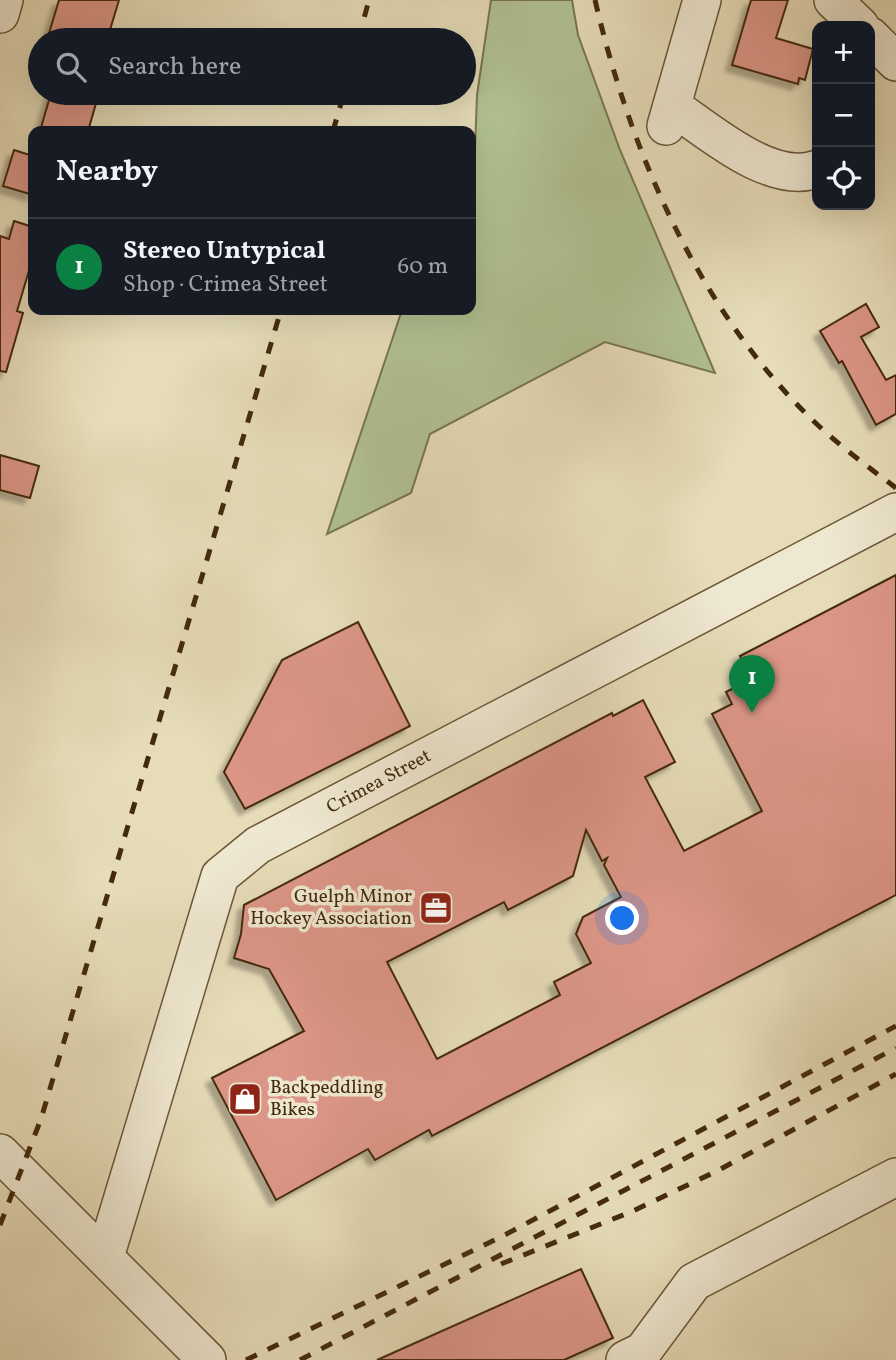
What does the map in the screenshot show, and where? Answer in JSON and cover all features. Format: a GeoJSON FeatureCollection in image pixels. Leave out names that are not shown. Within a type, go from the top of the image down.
{"type":"FeatureCollection","features":[{"type":"Feature","properties":{"kind":"street"},"geometry":{"type":"LineString","coordinates":[[0,14],[4,0]]}},
{"type":"Feature","properties":{"kind":"street"},"geometry":{"type":"LineString","coordinates":[[702,0],[669,116],[778,172],[812,169]]}},
{"type":"Feature","properties":{"kind":"street"},"geometry":{"type":"LineString","coordinates":[[833,0],[855,21]]}},
{"type":"Feature","properties":{"kind":"street"},"geometry":{"type":"LineString","coordinates":[[875,41],[896,62]]}},
{"type":"Feature","properties":{"kind":"street","name":"Crimea Street"},"geometry":{"type":"LineString","coordinates":[[105,1257],[220,876],[258,845],[896,512]]}},
{"type":"Feature","properties":{"kind":"street"},"geometry":{"type":"LineString","coordinates":[[0,1153],[207,1360]]}},
{"type":"Feature","properties":{"kind":"street"},"geometry":{"type":"LineString","coordinates":[[625,1360],[643,1351],[694,1282],[896,1177]]}},
{"type":"Feature","properties":{"kind":"green space"},"geometry":{"type":"Polygon","coordinates":[[[491,0],[572,0],[578,35],[620,150],[715,373],[605,342],[430,434],[411,493],[327,534],[400,315],[476,315],[477,95],[491,0]]]}},
{"type":"Feature","properties":{"kind":"building"},"geometry":{"type":"Polygon","coordinates":[[[59,0],[119,0],[111,28],[51,28],[59,0]]]}},
{"type":"Feature","properties":{"kind":"building"},"geometry":{"type":"Polygon","coordinates":[[[751,0],[788,0],[776,38],[812,49],[805,80],[799,78],[798,84],[732,65],[751,0]]]}},
{"type":"Feature","properties":{"kind":"building"},"geometry":{"type":"Polygon","coordinates":[[[48,105],[96,105],[89,126],[41,126],[48,105]]]}},
{"type":"Feature","properties":{"kind":"building"},"geometry":{"type":"Polygon","coordinates":[[[14,150],[28,154],[28,194],[3,186],[14,150]]]}},
{"type":"Feature","properties":{"kind":"building"},"geometry":{"type":"Polygon","coordinates":[[[14,221],[28,225],[28,274],[17,311],[23,313],[6,372],[0,371],[0,236],[9,239],[14,221]]]}},
{"type":"Feature","properties":{"kind":"building"},"geometry":{"type":"Polygon","coordinates":[[[866,304],[879,327],[861,337],[886,380],[896,375],[896,414],[876,425],[842,361],[839,363],[820,331],[866,304]]]}},
{"type":"Feature","properties":{"kind":"building"},"geometry":{"type":"Polygon","coordinates":[[[0,455],[39,466],[30,498],[0,490],[0,455]]]}},
{"type":"Feature","properties":{"kind":"building"},"geometry":{"type":"Polygon","coordinates":[[[896,575],[896,895],[432,1136],[429,1130],[375,1160],[368,1149],[276,1200],[212,1078],[304,1031],[269,969],[234,958],[241,934],[244,905],[612,713],[613,716],[643,700],[675,762],[645,777],[684,851],[762,811],[712,714],[732,704],[726,692],[752,679],[740,656],[896,575]],[[586,830],[573,876],[508,910],[504,902],[387,962],[437,1059],[560,995],[554,982],[591,963],[576,934],[583,917],[621,897],[604,865],[607,858],[602,861],[586,830]]]}},
{"type":"Feature","properties":{"kind":"building"},"geometry":{"type":"Polygon","coordinates":[[[358,622],[410,726],[245,809],[224,772],[282,660],[358,622]]]}},
{"type":"Feature","properties":{"kind":"building"},"geometry":{"type":"Polygon","coordinates":[[[581,1269],[613,1338],[564,1360],[377,1360],[581,1269]]]}},
{"type":"Feature","properties":{"kind":"railway"},"geometry":{"type":"LineString","coordinates":[[361,28],[369,0]]}},
{"type":"Feature","properties":{"kind":"railway"},"geometry":{"type":"LineString","coordinates":[[595,0],[610,58],[651,175],[677,231],[707,285],[741,337],[779,384],[821,428],[896,488]]}},
{"type":"Feature","properties":{"kind":"railway"},"geometry":{"type":"LineString","coordinates":[[334,126],[341,105]]}},
{"type":"Feature","properties":{"kind":"railway"},"geometry":{"type":"LineString","coordinates":[[0,1225],[41,1119],[280,315]]}},
{"type":"Feature","properties":{"kind":"railway"},"geometry":{"type":"LineString","coordinates":[[246,1360],[501,1237],[896,1026]]}},
{"type":"Feature","properties":{"kind":"railway"},"geometry":{"type":"LineString","coordinates":[[300,1360],[896,1048]]}},
{"type":"Feature","properties":{"kind":"railway"},"geometry":{"type":"LineString","coordinates":[[501,1264],[633,1211],[717,1171],[896,1074]]}},
{"type":"Feature","properties":{"kind":"place","name":"Stereo Untypical"},"geometry":{"type":"Point","coordinates":[752,713]}},
{"type":"Feature","properties":{"kind":"place","name":"Guelph Minor Hockey Association"},"geometry":{"type":"Point","coordinates":[436,908]}},
{"type":"Feature","properties":{"kind":"place","name":"Backpeddling Bikes"},"geometry":{"type":"Point","coordinates":[245,1099]}}]}
